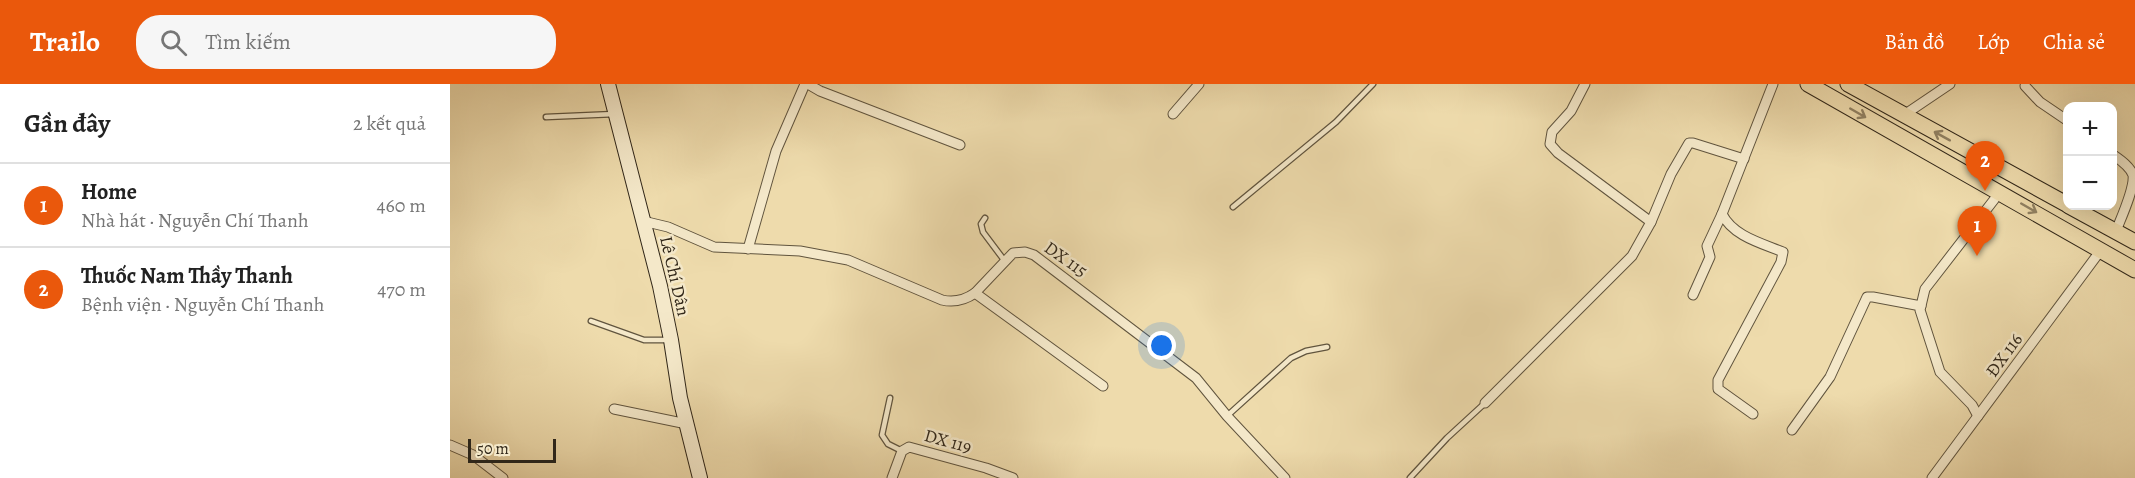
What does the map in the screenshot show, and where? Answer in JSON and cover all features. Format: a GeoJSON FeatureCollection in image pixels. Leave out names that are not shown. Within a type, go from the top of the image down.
{"type":"FeatureCollection","features":[{"type":"Feature","properties":{"kind":"main road"},"geometry":{"type":"LineString","coordinates":[[1808,84],[2135,270]]}},
{"type":"Feature","properties":{"kind":"main road"},"geometry":{"type":"LineString","coordinates":[[1848,84],[2063,202]]}},
{"type":"Feature","properties":{"kind":"main road"},"geometry":{"type":"LineString","coordinates":[[1894,134],[1904,115]]}},
{"type":"Feature","properties":{"kind":"main road"},"geometry":{"type":"LineString","coordinates":[[2077,210],[2135,242]]}},
{"type":"Feature","properties":{"kind":"street","name":"Lê Chí Dân"},"geometry":{"type":"LineString","coordinates":[[608,84],[671,340],[700,478]]}},
{"type":"Feature","properties":{"kind":"street"},"geometry":{"type":"LineString","coordinates":[[748,249],[776,151],[806,84],[960,145]]}},
{"type":"Feature","properties":{"kind":"street"},"geometry":{"type":"LineString","coordinates":[[1173,114],[1199,84]]}},
{"type":"Feature","properties":{"kind":"street"},"geometry":{"type":"LineString","coordinates":[[1585,84],[1571,111],[1552,132],[1550,144],[1558,153],[1651,222]]}},
{"type":"Feature","properties":{"kind":"street"},"geometry":{"type":"LineString","coordinates":[[1693,296],[1710,257],[1707,246],[1722,214],[1773,84]]}},
{"type":"Feature","properties":{"kind":"street"},"geometry":{"type":"LineString","coordinates":[[1904,115],[1950,84]]}},
{"type":"Feature","properties":{"kind":"street"},"geometry":{"type":"LineString","coordinates":[[2027,85],[2040,102],[2063,118]]}},
{"type":"Feature","properties":{"kind":"street"},"geometry":{"type":"LineString","coordinates":[[1485,403],[1624,264],[1637,248],[1651,222],[1671,174],[1689,143],[1744,159]]}},
{"type":"Feature","properties":{"kind":"street"},"geometry":{"type":"LineString","coordinates":[[2116,156],[2129,167],[2134,176],[2134,187],[2116,231]]}},
{"type":"Feature","properties":{"kind":"street"},"geometry":{"type":"LineString","coordinates":[[1978,416],[1972,405],[1940,372],[1920,310],[1925,289],[2000,192]]}},
{"type":"Feature","properties":{"kind":"street"},"geometry":{"type":"LineString","coordinates":[[1722,214],[1734,231],[1783,252],[1782,262],[1718,380],[1718,389],[1753,414]]}},
{"type":"Feature","properties":{"kind":"street"},"geometry":{"type":"LineString","coordinates":[[643,221],[668,227],[714,247],[800,251],[848,260],[942,300],[952,302],[968,298],[975,293],[1004,260]]}},
{"type":"Feature","properties":{"kind":"street","name":"ĐX 116"},"geometry":{"type":"LineString","coordinates":[[1932,478],[2100,250]]}},
{"type":"Feature","properties":{"kind":"street","name":"DX 115"},"geometry":{"type":"LineString","coordinates":[[1004,260],[1013,253],[1025,252],[1034,255],[1196,378],[1227,416],[1286,478]]}},
{"type":"Feature","properties":{"kind":"street"},"geometry":{"type":"LineString","coordinates":[[975,293],[1103,386]]}},
{"type":"Feature","properties":{"kind":"street"},"geometry":{"type":"LineString","coordinates":[[1792,430],[1830,377],[1867,297],[1921,306]]}},
{"type":"Feature","properties":{"kind":"street"},"geometry":{"type":"LineString","coordinates":[[614,410],[687,423]]}},
{"type":"Feature","properties":{"kind":"street"},"geometry":{"type":"LineString","coordinates":[[450,445],[473,454],[503,478]]}},
{"type":"Feature","properties":{"kind":"street","name":"DX 119"},"geometry":{"type":"LineString","coordinates":[[892,478],[902,451],[909,447],[986,468],[1013,478]]}},
{"type":"Feature","properties":{"kind":"lane"},"geometry":{"type":"LineString","coordinates":[[1233,207],[1336,122],[1373,84]]}},
{"type":"Feature","properties":{"kind":"lane"},"geometry":{"type":"LineString","coordinates":[[546,117],[615,114]]}},
{"type":"Feature","properties":{"kind":"lane"},"geometry":{"type":"LineString","coordinates":[[985,218],[981,224],[983,232],[1004,260]]}},
{"type":"Feature","properties":{"kind":"lane"},"geometry":{"type":"LineString","coordinates":[[591,321],[644,340],[671,340]]}},
{"type":"Feature","properties":{"kind":"lane"},"geometry":{"type":"LineString","coordinates":[[1227,416],[1291,358],[1306,351],[1327,347]]}},
{"type":"Feature","properties":{"kind":"lane"},"geometry":{"type":"LineString","coordinates":[[890,398],[882,435],[888,444],[902,451]]}},
{"type":"Feature","properties":{"kind":"lane"},"geometry":{"type":"LineString","coordinates":[[1410,478],[1447,438],[1485,403]]}},
{"type":"Feature","properties":{"kind":"place","name":"Thuốc Nam Thầy Thanh"},"geometry":{"type":"Point","coordinates":[1985,191]}},
{"type":"Feature","properties":{"kind":"place","name":"Home"},"geometry":{"type":"Point","coordinates":[1977,256]}}]}
